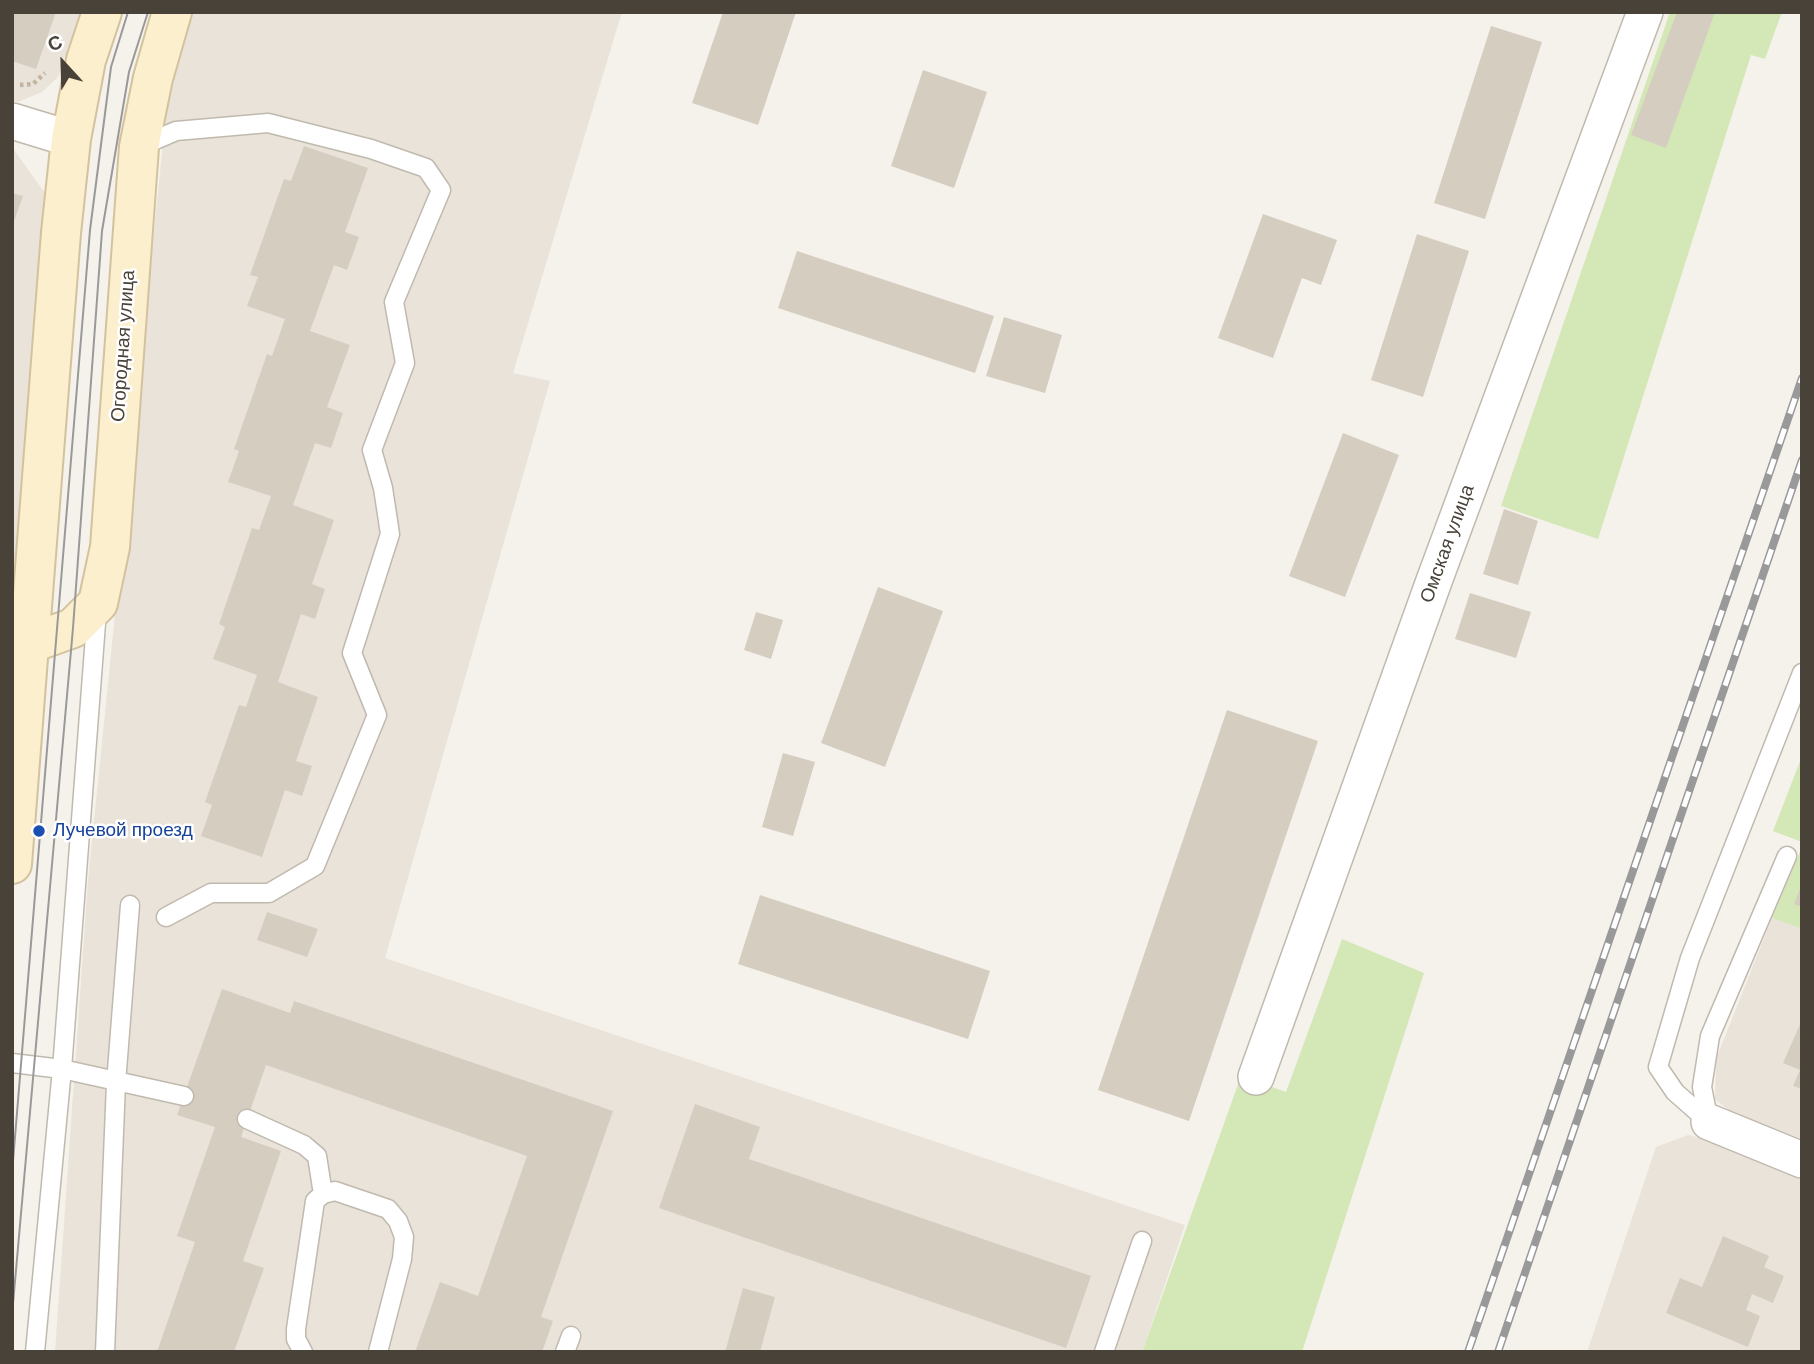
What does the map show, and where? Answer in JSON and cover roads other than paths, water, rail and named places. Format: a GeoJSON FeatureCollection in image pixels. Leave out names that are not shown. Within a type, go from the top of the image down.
{"type":"FeatureCollection","features":[{"type":"Feature","properties":{"kind":"street"},"geometry":{"type":"LineString","coordinates":[[12,864],[61,233],[71,139],[86,60],[102,12]]}},
{"type":"Feature","properties":{"kind":"street","name":"Огородная улица"},"geometry":{"type":"LineString","coordinates":[[98,603],[110,547],[139,147],[153,78],[172,12]]}},
{"type":"Feature","properties":{"kind":"street","name":"Омская улица"},"geometry":{"type":"LineString","coordinates":[[1256,1077],[1425,607],[1645,12]]}},
{"type":"Feature","properties":{"kind":"street"},"geometry":{"type":"LineString","coordinates":[[12,121],[71,139]]}},
{"type":"Feature","properties":{"kind":"street"},"geometry":{"type":"LineString","coordinates":[[31,643],[73,628],[98,603]]}},
{"type":"Feature","properties":{"kind":"street"},"geometry":{"type":"LineString","coordinates":[[1709,1122],[1802,1160]]}},
{"type":"Feature","properties":{"kind":"lane"},"geometry":{"type":"LineString","coordinates":[[139,147],[176,131],[268,123],[371,149],[426,168],[441,190],[394,302],[405,363],[372,450],[383,488],[390,534],[352,653],[377,715],[315,866],[269,893],[211,893],[166,917]]}},
{"type":"Feature","properties":{"kind":"lane"},"geometry":{"type":"LineString","coordinates":[[35,1352],[62,1069],[98,603]]}},
{"type":"Feature","properties":{"kind":"lane"},"geometry":{"type":"LineString","coordinates":[[1709,1122],[1675,1092],[1658,1067],[1690,958],[1802,673]]}},
{"type":"Feature","properties":{"kind":"lane"},"geometry":{"type":"LineString","coordinates":[[1709,1122],[1702,1087],[1710,1036],[1787,856]]}},
{"type":"Feature","properties":{"kind":"lane"},"geometry":{"type":"LineString","coordinates":[[105,1352],[117,1083],[130,905]]}},
{"type":"Feature","properties":{"kind":"lane"},"geometry":{"type":"LineString","coordinates":[[12,1063],[62,1069],[184,1096]]}},
{"type":"Feature","properties":{"kind":"lane"},"geometry":{"type":"LineString","coordinates":[[247,1119],[304,1145],[317,1156],[323,1194]]}},
{"type":"Feature","properties":{"kind":"lane"},"geometry":{"type":"LineString","coordinates":[[303,1352],[296,1339],[296,1329],[315,1201],[323,1194],[335,1191],[388,1209],[398,1221],[404,1237],[402,1259],[378,1352]]}},
{"type":"Feature","properties":{"kind":"lane"},"geometry":{"type":"LineString","coordinates":[[1104,1352],[1142,1241]]}},
{"type":"Feature","properties":{"kind":"tram line"},"geometry":{"type":"LineString","coordinates":[[12,1173],[90,230],[111,67],[128,12]]}},
{"type":"Feature","properties":{"kind":"tram line"},"geometry":{"type":"LineString","coordinates":[[12,1315],[73,628],[102,231],[129,72],[148,12]]}},
{"type":"Feature","properties":{"kind":"railway"},"geometry":{"type":"LineString","coordinates":[[1468,1352],[1802,378]]}},
{"type":"Feature","properties":{"kind":"railway"},"geometry":{"type":"LineString","coordinates":[[1498,1352],[1802,460]]}},
{"type":"Feature","properties":{"kind":"place","name":"Лучевой проезд"},"geometry":{"type":"Point","coordinates":[39,831]}}]}
